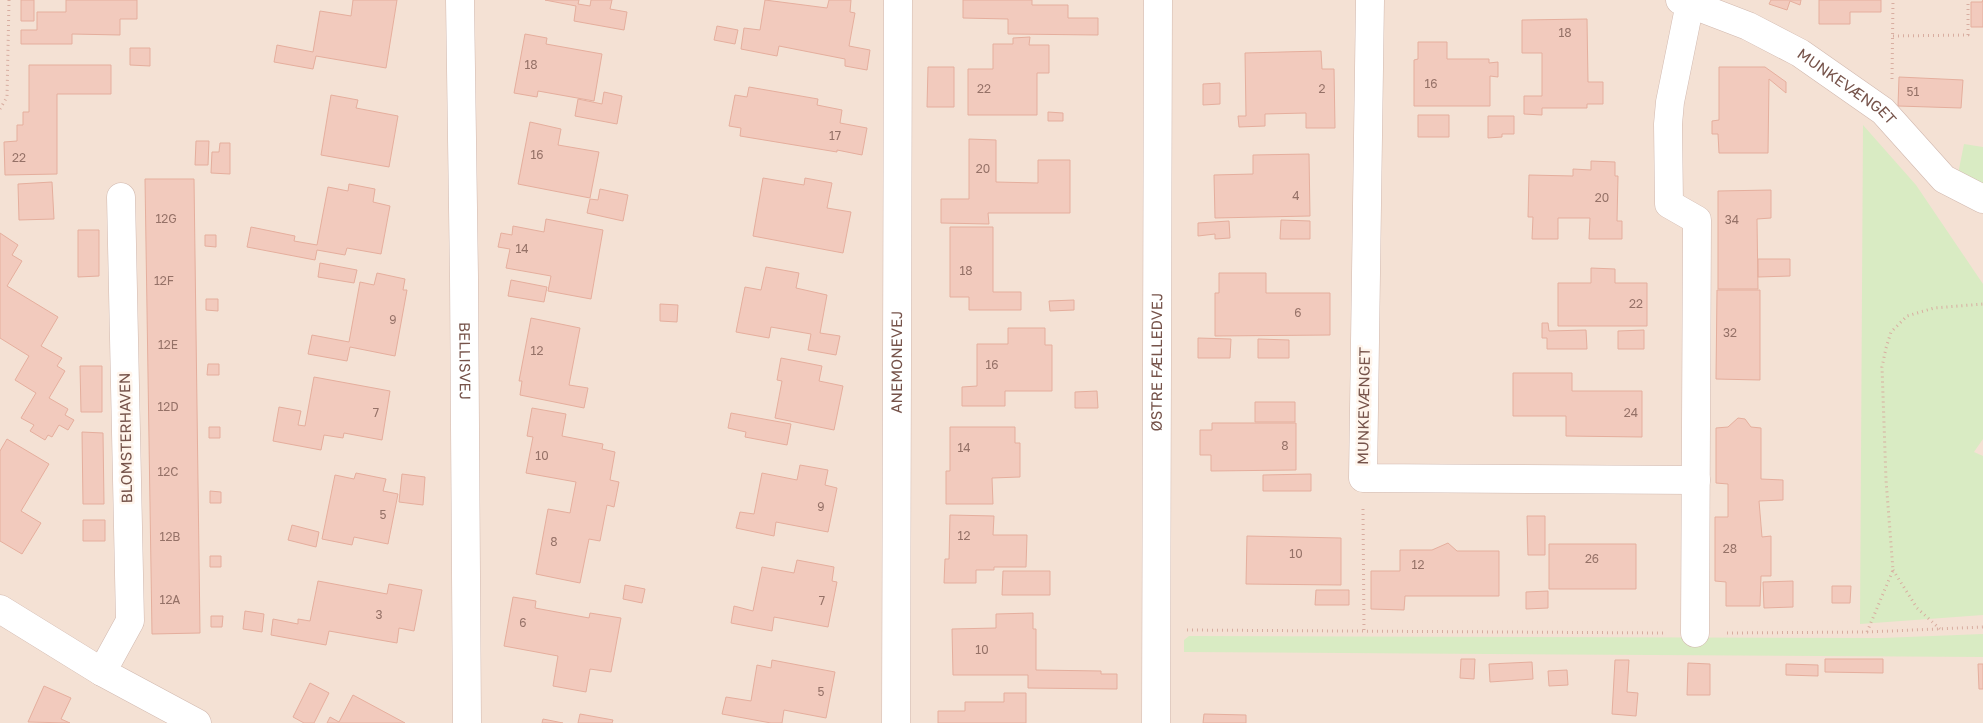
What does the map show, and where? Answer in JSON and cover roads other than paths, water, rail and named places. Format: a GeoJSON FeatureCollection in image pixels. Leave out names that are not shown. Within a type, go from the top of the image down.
{"type":"FeatureCollection","features":[{"type":"Feature","properties":{"kind":"street","name":"BELLISVEJ"},"geometry":{"type":"LineString","coordinates":[[460,0],[467,723]]}},
{"type":"Feature","properties":{"kind":"street","name":"ANEMONEVEJ"},"geometry":{"type":"LineString","coordinates":[[896,723],[898,0]]}},
{"type":"Feature","properties":{"kind":"street","name":"ØSTRE FÆLLEDVEJ"},"geometry":{"type":"LineString","coordinates":[[1156,723],[1158,0]]}},
{"type":"Feature","properties":{"kind":"street","name":"MUNKEVÆNGET"},"geometry":{"type":"LineString","coordinates":[[1370,0],[1362,478],[1696,480]]}},
{"type":"Feature","properties":{"kind":"street","name":"MUNKEVÆNGET"},"geometry":{"type":"LineString","coordinates":[[1695,633],[1697,220],[1669,204],[1668,124],[1685,1],[1748,26],[1800,53],[1883,111],[1944,180],[1983,199]]}},
{"type":"Feature","properties":{"kind":"street","name":"BLOMSTERHAVEN"},"geometry":{"type":"LineString","coordinates":[[102,672],[130,621],[121,197]]}},
{"type":"Feature","properties":{"kind":"street"},"geometry":{"type":"LineString","coordinates":[[0,609],[102,672],[197,723]]}}]}
